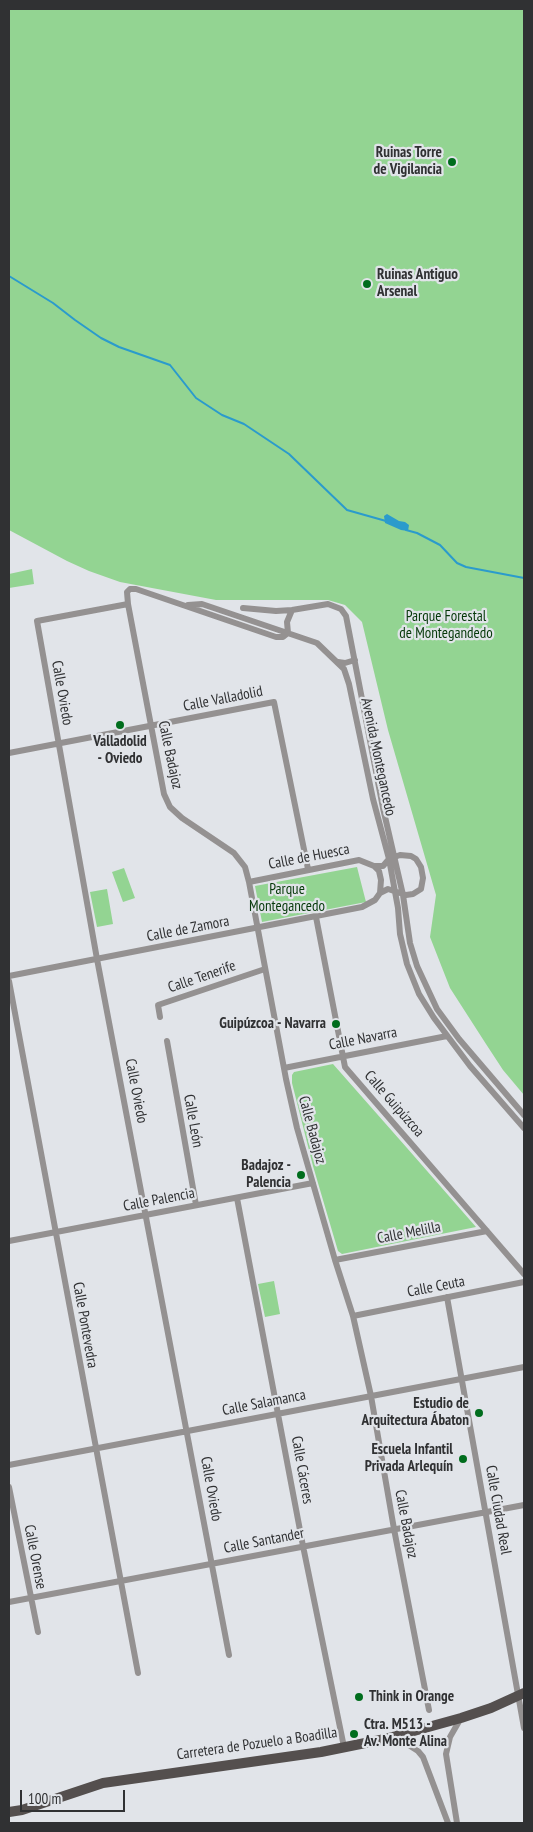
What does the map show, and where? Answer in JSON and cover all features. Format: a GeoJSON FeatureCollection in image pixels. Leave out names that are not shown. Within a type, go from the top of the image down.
{"type":"FeatureCollection","features":[{"type":"Feature","properties":{"kind":"main road","name":"Carretera de Pozuelo a Boadilla"},"geometry":{"type":"LineString","coordinates":[[9,1812],[22,1810],[103,1783],[266,1760],[385,1739],[461,1718],[491,1708],[522,1694]]}},
{"type":"Feature","properties":{"kind":"main road","name":"Carretera de Pozuelo a Boadilla"},"geometry":{"type":"LineString","coordinates":[[9,1816],[22,1810]]}},
{"type":"Feature","properties":{"kind":"street","name":"Avenida Montegancedo"},"geometry":{"type":"LineString","coordinates":[[128,590],[136,589],[187,605],[276,637],[283,637],[288,633],[317,643],[344,669],[349,684],[373,799],[403,895],[410,943],[417,966],[438,1009],[461,1041],[524,1115]]}},
{"type":"Feature","properties":{"kind":"street","name":"Calle Badajoz"},"geometry":{"type":"LineString","coordinates":[[128,590],[128,604],[164,794],[170,807],[182,818],[234,854],[244,867],[249,882],[297,1128],[353,1316],[371,1396],[394,1529],[429,1710]]}},
{"type":"Feature","properties":{"kind":"street","name":"Calle Oviedo"},"geometry":{"type":"LineString","coordinates":[[128,604],[37,622],[229,1655]]}},
{"type":"Feature","properties":{"kind":"street","name":"Avenida Montegancedo"},"geometry":{"type":"LineString","coordinates":[[243,608],[265,611],[292,610],[328,604],[341,609],[346,616],[392,858],[400,934],[407,964],[419,994],[447,1036],[470,1066],[524,1128]]}},
{"type":"Feature","properties":{"kind":"street"},"geometry":{"type":"LineString","coordinates":[[288,633],[287,622],[292,610]]}},
{"type":"Feature","properties":{"kind":"street"},"geometry":{"type":"LineString","coordinates":[[338,662],[345,663],[355,660]]}},
{"type":"Feature","properties":{"kind":"street","name":"Calle Valladolid"},"geometry":{"type":"LineString","coordinates":[[9,753],[274,702],[308,869]]}},
{"type":"Feature","properties":{"kind":"street"},"geometry":{"type":"LineString","coordinates":[[406,855],[416,859],[423,873],[421,889],[413,894],[403,895],[388,889],[380,893],[381,876],[374,866],[383,866],[392,858],[406,855]]}},
{"type":"Feature","properties":{"kind":"street","name":"Calle de Huesca"},"geometry":{"type":"LineString","coordinates":[[249,882],[356,860],[364,861],[374,866]]}},
{"type":"Feature","properties":{"kind":"street","name":"Calle de Zamora"},"geometry":{"type":"LineString","coordinates":[[9,976],[362,908],[376,900],[380,893]]}},
{"type":"Feature","properties":{"kind":"street","name":"Calle Guipúzcoa"},"geometry":{"type":"LineString","coordinates":[[316,917],[345,1067],[524,1274]]}},
{"type":"Feature","properties":{"kind":"street","name":"Calle Tenerife"},"geometry":{"type":"LineString","coordinates":[[160,1016],[158,1005],[265,969]]}},
{"type":"Feature","properties":{"kind":"street","name":"Calle Pontevedra"},"geometry":{"type":"LineString","coordinates":[[9,980],[138,1673]]}},
{"type":"Feature","properties":{"kind":"street","name":"Calle Navarra"},"geometry":{"type":"LineString","coordinates":[[284,1068],[447,1036]]}},
{"type":"Feature","properties":{"kind":"street","name":"Calle León"},"geometry":{"type":"LineString","coordinates":[[167,1041],[196,1206]]}},
{"type":"Feature","properties":{"kind":"street","name":"Calle Palencia"},"geometry":{"type":"LineString","coordinates":[[9,1241],[313,1183]]}},
{"type":"Feature","properties":{"kind":"street","name":"Calle Cáceres"},"geometry":{"type":"LineString","coordinates":[[238,1198],[303,1546],[344,1747]]}},
{"type":"Feature","properties":{"kind":"street","name":"Calle Melilla"},"geometry":{"type":"LineString","coordinates":[[335,1260],[487,1231]]}},
{"type":"Feature","properties":{"kind":"street","name":"Calle Ceuta"},"geometry":{"type":"LineString","coordinates":[[353,1316],[524,1282]]}},
{"type":"Feature","properties":{"kind":"street","name":"Calle Ciudad Real"},"geometry":{"type":"LineString","coordinates":[[447,1298],[486,1512],[522,1694],[524,1728]]}},
{"type":"Feature","properties":{"kind":"street","name":"Calle Salamanca"},"geometry":{"type":"LineString","coordinates":[[9,1465],[524,1368]]}},
{"type":"Feature","properties":{"kind":"street","name":"Calle Orense"},"geometry":{"type":"LineString","coordinates":[[9,1487],[38,1632]]}},
{"type":"Feature","properties":{"kind":"street","name":"Calle Santander"},"geometry":{"type":"LineString","coordinates":[[9,1602],[524,1505]]}},
{"type":"Feature","properties":{"kind":"street"},"geometry":{"type":"LineString","coordinates":[[457,1823],[446,1754],[450,1737],[461,1718]]}},
{"type":"Feature","properties":{"kind":"street"},"geometry":{"type":"LineString","coordinates":[[385,1739],[407,1744],[418,1751],[423,1757],[448,1823]]}},
{"type":"Feature","properties":{"kind":"green space","name":"Parque Forestal de Montegandedo"},"geometry":{"type":"Polygon","coordinates":[[[9,9],[524,9],[524,1095],[503,1070],[450,988],[430,937],[436,895],[388,730],[362,622],[345,605],[328,600],[216,600],[120,582],[67,561],[9,530],[9,9]]]}},
{"type":"Feature","properties":{"kind":"green space"},"geometry":{"type":"Polygon","coordinates":[[[32,569],[34,584],[9,588],[9,574],[32,569]]]}},
{"type":"Feature","properties":{"kind":"green space","name":"Parque Montegancedo"},"geometry":{"type":"Polygon","coordinates":[[[357,867],[366,902],[262,922],[255,886],[357,867]]]}},
{"type":"Feature","properties":{"kind":"green space"},"geometry":{"type":"Polygon","coordinates":[[[124,868],[135,898],[123,902],[112,872],[124,868]]]}},
{"type":"Feature","properties":{"kind":"green space"},"geometry":{"type":"Polygon","coordinates":[[[107,889],[113,924],[97,927],[90,892],[107,889]]]}},
{"type":"Feature","properties":{"kind":"green space"},"geometry":{"type":"Polygon","coordinates":[[[333,1064],[476,1227],[342,1254],[338,1251],[313,1166],[292,1083],[294,1072],[333,1064]]]}},
{"type":"Feature","properties":{"kind":"green space"},"geometry":{"type":"Polygon","coordinates":[[[274,1281],[280,1314],[265,1317],[258,1284],[274,1281]]]}},
{"type":"Feature","properties":{"kind":"water"},"geometry":{"type":"Polygon","coordinates":[[[387,514],[409,525],[408,531],[385,523],[384,516],[387,514]]]}},
{"type":"Feature","properties":{"kind":"waterway"},"geometry":{"type":"LineString","coordinates":[[9,276],[53,303],[101,338],[119,347],[170,365],[196,398],[222,415],[244,424],[289,454],[347,510],[386,521]]}},
{"type":"Feature","properties":{"kind":"waterway"},"geometry":{"type":"LineString","coordinates":[[406,530],[417,533],[440,545],[457,563],[466,567],[524,578]]}},
{"type":"Feature","properties":{"kind":"place","name":"Ruinas Torre de Vigilancia"},"geometry":{"type":"Point","coordinates":[452,162]}},
{"type":"Feature","properties":{"kind":"place","name":"Ruinas Antiguo Arsenal"},"geometry":{"type":"Point","coordinates":[367,284]}},
{"type":"Feature","properties":{"kind":"place","name":"Valladolid - Oviedo"},"geometry":{"type":"Point","coordinates":[120,725]}},
{"type":"Feature","properties":{"kind":"place","name":"Guipúzcoa - Navarra"},"geometry":{"type":"Point","coordinates":[336,1024]}},
{"type":"Feature","properties":{"kind":"place","name":"Badajoz - Palencia"},"geometry":{"type":"Point","coordinates":[301,1175]}},
{"type":"Feature","properties":{"kind":"place","name":"Estudio de Arquitectura Ábaton"},"geometry":{"type":"Point","coordinates":[479,1413]}},
{"type":"Feature","properties":{"kind":"place","name":"Escuela Infantil Privada Arlequín"},"geometry":{"type":"Point","coordinates":[463,1459]}},
{"type":"Feature","properties":{"kind":"place","name":"Think in Orange"},"geometry":{"type":"Point","coordinates":[359,1697]}},
{"type":"Feature","properties":{"kind":"place","name":"Ctra. M513 - Av. Monte Alina"},"geometry":{"type":"Point","coordinates":[354,1734]}}]}
